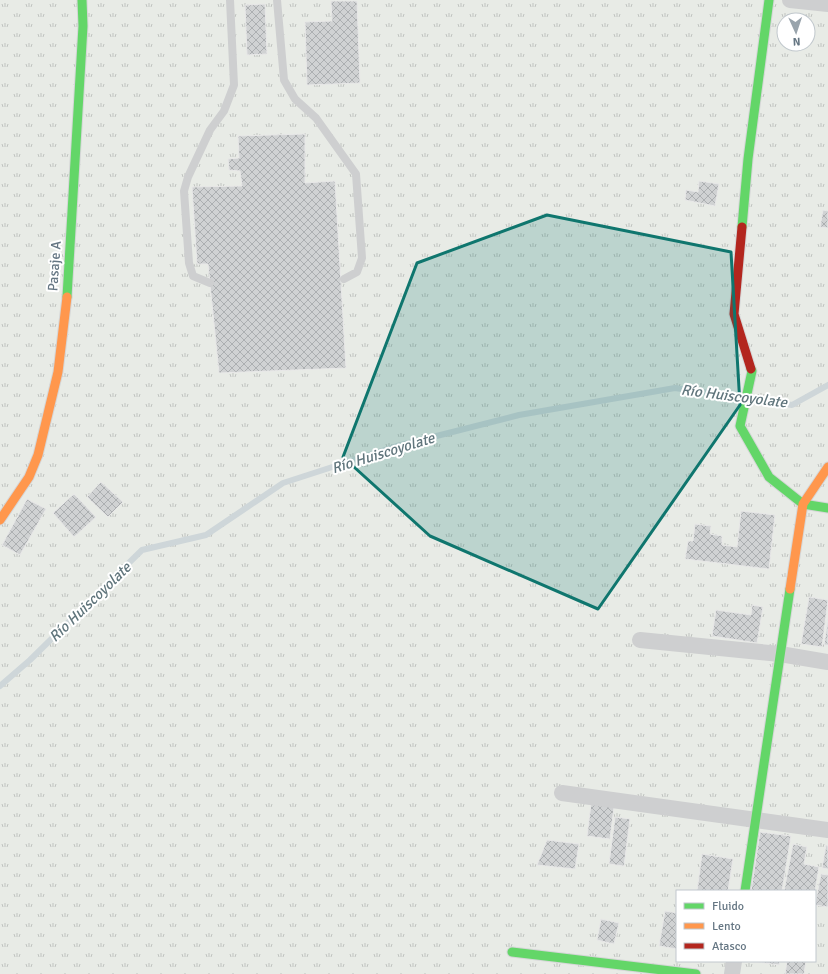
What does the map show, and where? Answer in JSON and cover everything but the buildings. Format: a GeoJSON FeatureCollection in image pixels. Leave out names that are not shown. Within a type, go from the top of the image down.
{"type":"FeatureCollection","features":[{"type":"Feature","properties":{"kind":"street","name":"Pasaje A"},"geometry":{"type":"LineString","coordinates":[[0,520],[29,477],[38,455],[58,372],[66,308],[83,26],[82,0]]}},
{"type":"Feature","properties":{"kind":"street"},"geometry":{"type":"LineString","coordinates":[[769,0],[748,159],[734,314],[752,371],[740,426],[769,478],[803,504],[828,508]]}},
{"type":"Feature","properties":{"kind":"street"},"geometry":{"type":"LineString","coordinates":[[790,0],[828,4]]}},
{"type":"Feature","properties":{"kind":"street"},"geometry":{"type":"LineString","coordinates":[[745,890],[803,504],[828,467]]}},
{"type":"Feature","properties":{"kind":"street"},"geometry":{"type":"LineString","coordinates":[[640,640],[780,654],[828,662]]}},
{"type":"Feature","properties":{"kind":"street"},"geometry":{"type":"LineString","coordinates":[[562,793],[828,830]]}},
{"type":"Feature","properties":{"kind":"street"},"geometry":{"type":"LineString","coordinates":[[512,952],[696,974]]}},
{"type":"Feature","properties":{"kind":"street"},"geometry":{"type":"LineString","coordinates":[[732,974],[734,962]]}},
{"type":"Feature","properties":{"kind":"lane"},"geometry":{"type":"LineString","coordinates":[[210,283],[193,276],[189,263],[184,191],[188,177],[210,130],[224,111],[234,85],[230,0]]}},
{"type":"Feature","properties":{"kind":"lane"},"geometry":{"type":"LineString","coordinates":[[277,0],[284,80],[295,99],[316,118],[356,174],[362,258],[357,272],[344,279]]}},
{"type":"Feature","properties":{"kind":"highlighted area"},"geometry":{"type":"Polygon","coordinates":[[[547,215],[731,252],[740,405],[598,609],[430,536],[343,457],[417,263],[547,215]]]}},
{"type":"Feature","properties":{"kind":"green space"},"geometry":{"type":"Polygon","coordinates":[[[0,0],[828,0],[828,974],[0,974],[0,0]]]}},
{"type":"Feature","properties":{"kind":"waterway","name":"Río Huiscoyolate"},"geometry":{"type":"LineString","coordinates":[[0,686],[30,660],[142,550],[206,535],[283,483],[397,446],[519,415],[675,388],[792,405],[828,385]]}},
{"type":"Feature","properties":{"kind":"traffic: fast"},"geometry":{"type":"LineString","coordinates":[[67,297],[83,26],[82,0]]}},
{"type":"Feature","properties":{"kind":"traffic: fast"},"geometry":{"type":"LineString","coordinates":[[742,227],[748,159],[769,0]]}},
{"type":"Feature","properties":{"kind":"traffic: fast"},"geometry":{"type":"LineString","coordinates":[[751,369],[752,371],[740,426],[769,477],[803,504],[828,508]]}},
{"type":"Feature","properties":{"kind":"traffic: fast"},"geometry":{"type":"LineString","coordinates":[[745,890],[790,589]]}},
{"type":"Feature","properties":{"kind":"traffic: fast"},"geometry":{"type":"LineString","coordinates":[[512,952],[696,974]]}},
{"type":"Feature","properties":{"kind":"traffic: slow"},"geometry":{"type":"LineString","coordinates":[[0,520],[29,477],[38,455],[58,372],[67,297]]}},
{"type":"Feature","properties":{"kind":"traffic: slow"},"geometry":{"type":"LineString","coordinates":[[790,589],[803,504],[828,467]]}},
{"type":"Feature","properties":{"kind":"traffic: jam"},"geometry":{"type":"LineString","coordinates":[[742,227],[734,314],[751,369]]}}]}
